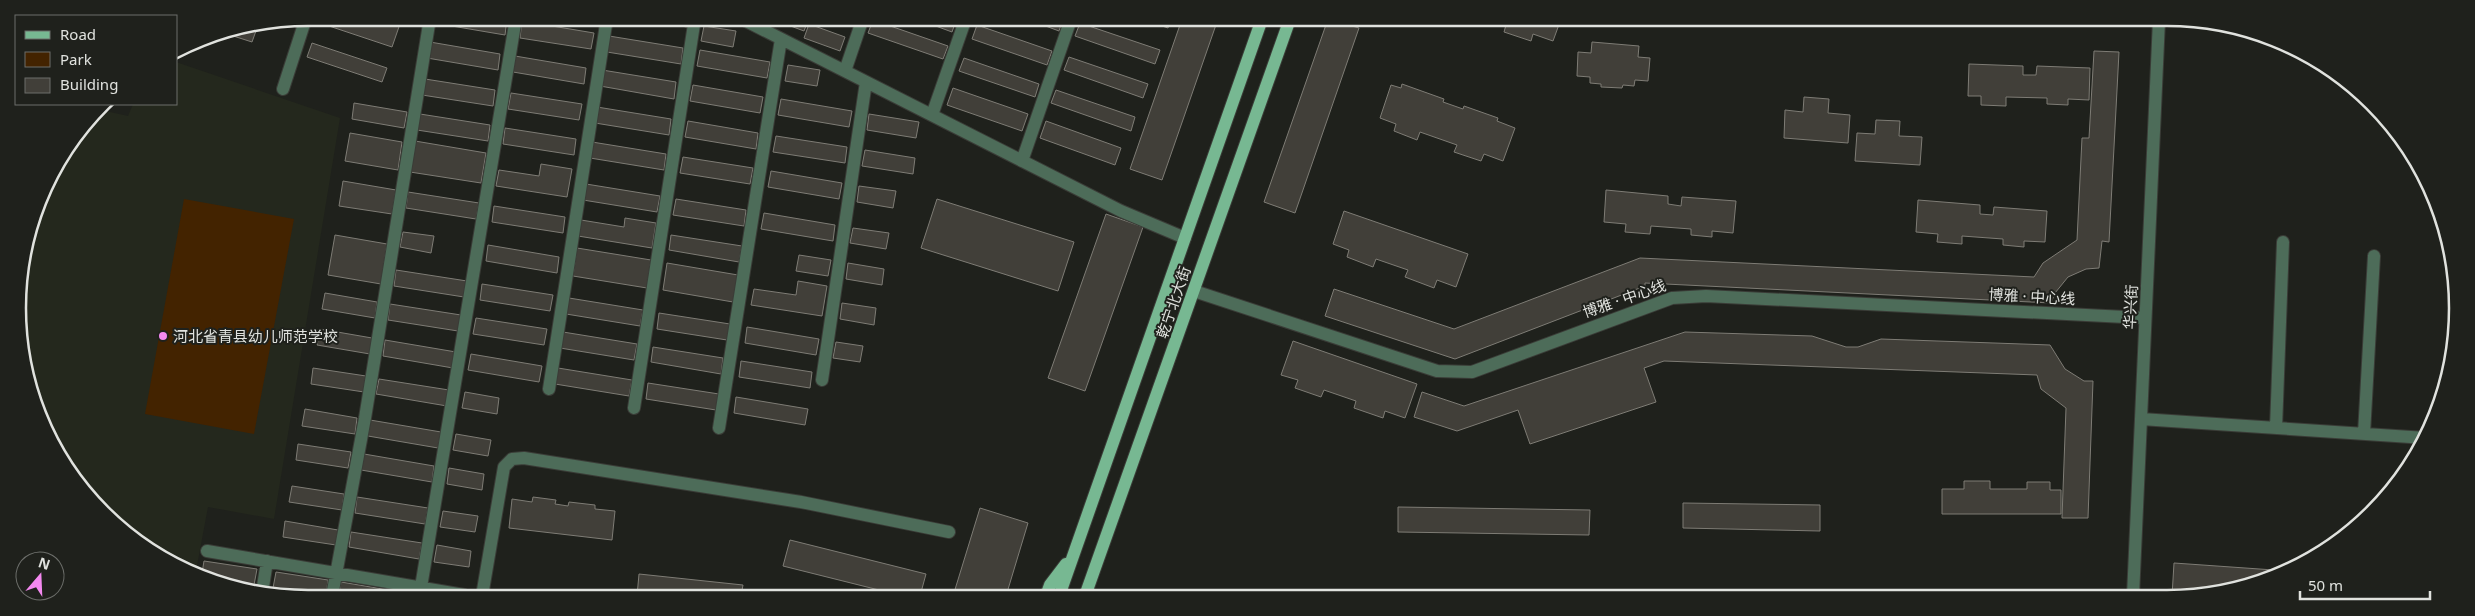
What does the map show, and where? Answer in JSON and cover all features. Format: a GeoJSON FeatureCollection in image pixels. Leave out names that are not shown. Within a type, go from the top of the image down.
{"type":"FeatureCollection","features":[{"type":"Feature","properties":{"kind":"main road","name":"乾宁北大街"},"geometry":{"type":"LineString","coordinates":[[1061,590],[1260,26]]}},
{"type":"Feature","properties":{"kind":"main road","name":"乾宁北大街"},"geometry":{"type":"LineString","coordinates":[[1087,590],[1288,26]]}},
{"type":"Feature","properties":{"kind":"main road"},"geometry":{"type":"LineString","coordinates":[[1048,590],[1073,554]]}},
{"type":"Feature","properties":{"kind":"street"},"geometry":{"type":"LineString","coordinates":[[282,89],[303,26]]}},
{"type":"Feature","properties":{"kind":"street"},"geometry":{"type":"LineString","coordinates":[[333,590],[365,418],[429,26]]}},
{"type":"Feature","properties":{"kind":"street"},"geometry":{"type":"LineString","coordinates":[[421,587],[515,26]]}},
{"type":"Feature","properties":{"kind":"street"},"geometry":{"type":"LineString","coordinates":[[548,389],[606,26]]}},
{"type":"Feature","properties":{"kind":"street"},"geometry":{"type":"LineString","coordinates":[[634,408],[694,26]]}},
{"type":"Feature","properties":{"kind":"street"},"geometry":{"type":"LineString","coordinates":[[762,26],[782,39],[844,71],[1121,211],[1185,238]]}},
{"type":"Feature","properties":{"kind":"street"},"geometry":{"type":"LineString","coordinates":[[844,71],[860,26]]}},
{"type":"Feature","properties":{"kind":"street"},"geometry":{"type":"LineString","coordinates":[[932,115],[963,26]]}},
{"type":"Feature","properties":{"kind":"street"},"geometry":{"type":"LineString","coordinates":[[1022,160],[1068,26]]}},
{"type":"Feature","properties":{"kind":"street","name":"华兴街"},"geometry":{"type":"LineString","coordinates":[[2133,590],[2160,26]]}},
{"type":"Feature","properties":{"kind":"street"},"geometry":{"type":"LineString","coordinates":[[720,428],[782,39]]}},
{"type":"Feature","properties":{"kind":"street"},"geometry":{"type":"LineString","coordinates":[[822,380],[866,82]]}},
{"type":"Feature","properties":{"kind":"street"},"geometry":{"type":"LineString","coordinates":[[2276,428],[2283,242]]}},
{"type":"Feature","properties":{"kind":"street"},"geometry":{"type":"LineString","coordinates":[[2364,434],[2374,256]]}},
{"type":"Feature","properties":{"kind":"street","name":"博雅 · 中心线"},"geometry":{"type":"LineString","coordinates":[[1194,291],[1437,371],[1456,373],[1472,372],[1672,298],[1706,296],[2146,318]]}},
{"type":"Feature","properties":{"kind":"street"},"geometry":{"type":"LineString","coordinates":[[2141,419],[2417,437]]}},
{"type":"Feature","properties":{"kind":"street"},"geometry":{"type":"LineString","coordinates":[[483,590],[504,466],[512,459],[524,458],[801,502],[949,532]]}},
{"type":"Feature","properties":{"kind":"street"},"geometry":{"type":"LineString","coordinates":[[207,551],[437,590]]}},
{"type":"Feature","properties":{"kind":"street"},"geometry":{"type":"LineString","coordinates":[[263,586],[267,561]]}},
{"type":"Feature","properties":{"kind":"shaded area","name":"河北省青县幼儿师范学校"},"geometry":{"type":"Polygon","coordinates":[[[178,63],[340,118],[274,519],[208,507],[197,567],[167,552],[136,532],[84,480],[55,433],[41,399],[29,345],[26,308],[29,271],[41,217],[55,183],[84,136],[107,111],[128,116],[133,105],[178,105],[178,63]]]}},
{"type":"Feature","properties":{"kind":"green space"},"geometry":{"type":"Polygon","coordinates":[[[184,199],[294,219],[254,434],[145,414],[184,199]]]}},
{"type":"Feature","properties":{"kind":"building"},"geometry":{"type":"Polygon","coordinates":[[[329,26],[399,26],[392,47],[329,26]]]}},
{"type":"Feature","properties":{"kind":"building"},"geometry":{"type":"Polygon","coordinates":[[[452,26],[506,26],[505,35],[452,26]]]}},
{"type":"Feature","properties":{"kind":"building"},"geometry":{"type":"Polygon","coordinates":[[[521,26],[552,26],[594,33],[591,49],[520,38],[521,26]]]}},
{"type":"Feature","properties":{"kind":"building"},"geometry":{"type":"Polygon","coordinates":[[[704,26],[736,31],[733,47],[701,41],[704,26]]]}},
{"type":"Feature","properties":{"kind":"building"},"geometry":{"type":"Polygon","coordinates":[[[791,26],[806,26],[804,31],[791,26]]]}},
{"type":"Feature","properties":{"kind":"building"},"geometry":{"type":"Polygon","coordinates":[[[808,26],[815,26],[845,37],[840,51],[804,38],[808,26]]]}},
{"type":"Feature","properties":{"kind":"building"},"geometry":{"type":"Polygon","coordinates":[[[871,26],[890,26],[948,46],[943,59],[868,33],[871,26]]]}},
{"type":"Feature","properties":{"kind":"building"},"geometry":{"type":"Polygon","coordinates":[[[936,26],[954,26],[952,32],[936,26]]]}},
{"type":"Feature","properties":{"kind":"building"},"geometry":{"type":"Polygon","coordinates":[[[977,26],[980,26],[1052,51],[1047,65],[972,39],[977,26]]]}},
{"type":"Feature","properties":{"kind":"building"},"geometry":{"type":"Polygon","coordinates":[[[1046,26],[1061,26],[1059,31],[1046,26]]]}},
{"type":"Feature","properties":{"kind":"building"},"geometry":{"type":"Polygon","coordinates":[[[1079,26],[1089,26],[1160,50],[1155,64],[1075,36],[1079,26]]]}},
{"type":"Feature","properties":{"kind":"building"},"geometry":{"type":"Polygon","coordinates":[[[1180,26],[1216,26],[1162,180],[1130,169],[1180,26]]]}},
{"type":"Feature","properties":{"kind":"building"},"geometry":{"type":"Polygon","coordinates":[[[1326,26],[1352,26],[1359,28],[1295,213],[1264,202],[1326,26]]]}},
{"type":"Feature","properties":{"kind":"building"},"geometry":{"type":"Polygon","coordinates":[[[1506,26],[1558,26],[1553,41],[1533,34],[1531,41],[1504,32],[1506,26]]]}},
{"type":"Feature","properties":{"kind":"building"},"geometry":{"type":"Polygon","coordinates":[[[256,32],[252,42],[234,36],[256,32]]]}},
{"type":"Feature","properties":{"kind":"building"},"geometry":{"type":"Polygon","coordinates":[[[609,36],[683,48],[681,64],[607,52],[609,36]]]}},
{"type":"Feature","properties":{"kind":"building"},"geometry":{"type":"Polygon","coordinates":[[[430,42],[500,54],[498,70],[427,58],[430,42]]]}},
{"type":"Feature","properties":{"kind":"building"},"geometry":{"type":"Polygon","coordinates":[[[1592,42],[1639,46],[1638,57],[1650,58],[1648,81],[1635,80],[1634,86],[1623,85],[1622,88],[1601,87],[1601,84],[1590,83],[1590,77],[1577,76],[1578,52],[1591,53],[1592,42]]]}},
{"type":"Feature","properties":{"kind":"building"},"geometry":{"type":"Polygon","coordinates":[[[312,43],[387,68],[382,82],[307,57],[312,43]]]}},
{"type":"Feature","properties":{"kind":"building"},"geometry":{"type":"Polygon","coordinates":[[[700,50],[770,62],[767,78],[697,66],[700,50]]]}},
{"type":"Feature","properties":{"kind":"building"},"geometry":{"type":"Polygon","coordinates":[[[2094,51],[2119,52],[2109,242],[2102,241],[2099,268],[2086,269],[2068,277],[2055,293],[2051,303],[1645,283],[1645,286],[1455,359],[1325,316],[1334,289],[1454,329],[1640,258],[2034,277],[2043,263],[2077,240],[2082,138],[2089,138],[2094,51]]]}},
{"type":"Feature","properties":{"kind":"building"},"geometry":{"type":"Polygon","coordinates":[[[515,56],[586,68],[584,84],[513,72],[515,56]]]}},
{"type":"Feature","properties":{"kind":"building"},"geometry":{"type":"Polygon","coordinates":[[[1069,57],[1148,84],[1143,98],[1064,70],[1069,57]]]}},
{"type":"Feature","properties":{"kind":"building"},"geometry":{"type":"Polygon","coordinates":[[[964,58],[1039,84],[1035,97],[959,71],[964,58]]]}},
{"type":"Feature","properties":{"kind":"building"},"geometry":{"type":"Polygon","coordinates":[[[1969,64],[2023,66],[2023,75],[2036,75],[2037,66],[2090,68],[2089,100],[2068,99],[2068,105],[2047,104],[2047,98],[2006,97],[2006,106],[1981,105],[1981,96],[1968,96],[1969,64]]]}},
{"type":"Feature","properties":{"kind":"building"},"geometry":{"type":"Polygon","coordinates":[[[788,65],[820,70],[817,86],[785,81],[788,65]]]}},
{"type":"Feature","properties":{"kind":"building"},"geometry":{"type":"Polygon","coordinates":[[[602,70],[676,82],[674,99],[600,86],[602,70]]]}},
{"type":"Feature","properties":{"kind":"building"},"geometry":{"type":"Polygon","coordinates":[[[425,79],[495,90],[493,106],[422,95],[425,79]]]}},
{"type":"Feature","properties":{"kind":"building"},"geometry":{"type":"Polygon","coordinates":[[[1402,84],[1444,99],[1443,102],[1463,109],[1464,106],[1498,118],[1497,121],[1515,128],[1503,161],[1484,154],[1481,161],[1454,152],[1457,145],[1420,132],[1417,140],[1394,131],[1396,124],[1380,118],[1391,85],[1401,88],[1402,84]]]}},
{"type":"Feature","properties":{"kind":"building"},"geometry":{"type":"Polygon","coordinates":[[[693,85],[763,97],[760,113],[690,101],[693,85]]]}},
{"type":"Feature","properties":{"kind":"building"},"geometry":{"type":"Polygon","coordinates":[[[953,88],[1028,114],[1022,131],[947,105],[953,88]]]}},
{"type":"Feature","properties":{"kind":"building"},"geometry":{"type":"Polygon","coordinates":[[[1056,90],[1135,117],[1131,131],[1051,103],[1056,90]]]}},
{"type":"Feature","properties":{"kind":"building"},"geometry":{"type":"Polygon","coordinates":[[[511,93],[582,104],[579,120],[508,109],[511,93]]]}},
{"type":"Feature","properties":{"kind":"building"},"geometry":{"type":"Polygon","coordinates":[[[1804,97],[1829,99],[1828,113],[1850,115],[1848,143],[1784,138],[1785,110],[1803,112],[1804,97]]]}},
{"type":"Feature","properties":{"kind":"building"},"geometry":{"type":"Polygon","coordinates":[[[781,99],[852,111],[849,127],[778,115],[781,99]]]}},
{"type":"Feature","properties":{"kind":"building"},"geometry":{"type":"Polygon","coordinates":[[[354,103],[407,112],[404,128],[352,119],[354,103]]]}},
{"type":"Feature","properties":{"kind":"building"},"geometry":{"type":"Polygon","coordinates":[[[597,107],[671,119],[669,135],[595,123],[597,107]]]}},
{"type":"Feature","properties":{"kind":"building"},"geometry":{"type":"Polygon","coordinates":[[[420,114],[490,125],[488,141],[417,130],[420,114]]]}},
{"type":"Feature","properties":{"kind":"building"},"geometry":{"type":"Polygon","coordinates":[[[869,114],[919,122],[916,138],[867,130],[869,114]]]}},
{"type":"Feature","properties":{"kind":"building"},"geometry":{"type":"Polygon","coordinates":[[[1876,120],[1900,121],[1899,136],[1922,137],[1920,165],[1855,161],[1857,133],[1875,134],[1876,120]]]}},
{"type":"Feature","properties":{"kind":"building"},"geometry":{"type":"Polygon","coordinates":[[[688,121],[758,133],[756,149],[685,137],[688,121]]]}},
{"type":"Feature","properties":{"kind":"building"},"geometry":{"type":"Polygon","coordinates":[[[1046,121],[1121,148],[1115,165],[1040,138],[1046,121]]]}},
{"type":"Feature","properties":{"kind":"building"},"geometry":{"type":"Polygon","coordinates":[[[505,128],[576,139],[574,155],[503,144],[505,128]]]}},
{"type":"Feature","properties":{"kind":"building"},"geometry":{"type":"Polygon","coordinates":[[[350,133],[402,142],[398,170],[345,161],[350,133]]]}},
{"type":"Feature","properties":{"kind":"building"},"geometry":{"type":"Polygon","coordinates":[[[776,136],[847,147],[845,163],[773,152],[776,136]]]}},
{"type":"Feature","properties":{"kind":"building"},"geometry":{"type":"Polygon","coordinates":[[[415,141],[486,153],[481,183],[410,172],[415,141]]]}},
{"type":"Feature","properties":{"kind":"building"},"geometry":{"type":"Polygon","coordinates":[[[592,142],[666,154],[664,170],[590,158],[592,142]]]}},
{"type":"Feature","properties":{"kind":"building"},"geometry":{"type":"Polygon","coordinates":[[[865,150],[915,158],[913,174],[862,166],[865,150]]]}},
{"type":"Feature","properties":{"kind":"building"},"geometry":{"type":"Polygon","coordinates":[[[683,157],[753,168],[750,184],[680,173],[683,157]]]}},
{"type":"Feature","properties":{"kind":"building"},"geometry":{"type":"Polygon","coordinates":[[[541,164],[572,169],[567,197],[496,186],[499,170],[539,176],[541,164]]]}},
{"type":"Feature","properties":{"kind":"building"},"geometry":{"type":"Polygon","coordinates":[[[771,171],[842,183],[839,199],[768,187],[771,171]]]}},
{"type":"Feature","properties":{"kind":"building"},"geometry":{"type":"Polygon","coordinates":[[[343,181],[396,190],[392,214],[339,206],[343,181]]]}},
{"type":"Feature","properties":{"kind":"building"},"geometry":{"type":"Polygon","coordinates":[[[586,184],[660,196],[657,212],[583,200],[586,184]]]}},
{"type":"Feature","properties":{"kind":"building"},"geometry":{"type":"Polygon","coordinates":[[[859,186],[896,191],[893,208],[857,202],[859,186]]]}},
{"type":"Feature","properties":{"kind":"building"},"geometry":{"type":"Polygon","coordinates":[[[1606,190],[1668,196],[1668,204],[1681,206],[1682,197],[1736,201],[1733,233],[1712,231],[1712,237],[1691,235],[1691,229],[1651,226],[1650,234],[1625,232],[1626,224],[1604,222],[1606,190]]]}},
{"type":"Feature","properties":{"kind":"building"},"geometry":{"type":"Polygon","coordinates":[[[408,192],[479,203],[476,219],[406,208],[408,192]]]}},
{"type":"Feature","properties":{"kind":"building"},"geometry":{"type":"Polygon","coordinates":[[[676,199],[746,210],[744,226],[673,215],[676,199]]]}},
{"type":"Feature","properties":{"kind":"building"},"geometry":{"type":"Polygon","coordinates":[[[937,199],[1074,242],[1058,291],[921,248],[937,199]]]}},
{"type":"Feature","properties":{"kind":"building"},"geometry":{"type":"Polygon","coordinates":[[[1918,200],[1980,205],[1980,214],[1993,215],[1994,207],[2047,211],[2045,242],[2024,241],[2024,247],[2003,245],[2003,239],[1962,236],[1962,244],[1937,242],[1938,234],[1916,232],[1918,200]]]}},
{"type":"Feature","properties":{"kind":"building"},"geometry":{"type":"Polygon","coordinates":[[[494,206],[565,217],[563,233],[492,222],[494,206]]]}},
{"type":"Feature","properties":{"kind":"building"},"geometry":{"type":"Polygon","coordinates":[[[1344,211],[1468,254],[1456,287],[1437,280],[1434,288],[1405,277],[1408,270],[1376,259],[1373,267],[1347,257],[1349,250],[1333,244],[1344,211]]]}},
{"type":"Feature","properties":{"kind":"building"},"geometry":{"type":"Polygon","coordinates":[[[764,213],[835,225],[833,241],[761,229],[764,213]]]}},
{"type":"Feature","properties":{"kind":"building"},"geometry":{"type":"Polygon","coordinates":[[[1106,214],[1143,227],[1085,391],[1048,378],[1106,214]]]}},
{"type":"Feature","properties":{"kind":"building"},"geometry":{"type":"Polygon","coordinates":[[[625,218],[656,223],[652,248],[578,236],[581,220],[624,227],[625,218]]]}},
{"type":"Feature","properties":{"kind":"building"},"geometry":{"type":"Polygon","coordinates":[[[853,228],[889,233],[886,249],[850,243],[853,228]]]}},
{"type":"Feature","properties":{"kind":"building"},"geometry":{"type":"Polygon","coordinates":[[[403,232],[434,236],[431,253],[400,247],[403,232]]]}},
{"type":"Feature","properties":{"kind":"building"},"geometry":{"type":"Polygon","coordinates":[[[335,235],[387,244],[381,284],[328,275],[335,235]]]}},
{"type":"Feature","properties":{"kind":"building"},"geometry":{"type":"Polygon","coordinates":[[[671,235],[742,246],[739,262],[669,250],[671,235]]]}},
{"type":"Feature","properties":{"kind":"building"},"geometry":{"type":"Polygon","coordinates":[[[488,245],[559,257],[557,273],[486,261],[488,245]]]}},
{"type":"Feature","properties":{"kind":"building"},"geometry":{"type":"Polygon","coordinates":[[[577,248],[651,260],[647,288],[573,276],[577,248]]]}},
{"type":"Feature","properties":{"kind":"building"},"geometry":{"type":"Polygon","coordinates":[[[799,255],[831,260],[828,276],[796,271],[799,255]]]}},
{"type":"Feature","properties":{"kind":"building"},"geometry":{"type":"Polygon","coordinates":[[[667,263],[738,275],[733,302],[663,290],[667,263]]]}},
{"type":"Feature","properties":{"kind":"building"},"geometry":{"type":"Polygon","coordinates":[[[848,263],[884,269],[882,285],[846,279],[848,263]]]}},
{"type":"Feature","properties":{"kind":"building"},"geometry":{"type":"Polygon","coordinates":[[[396,270],[467,281],[464,297],[394,286],[396,270]]]}},
{"type":"Feature","properties":{"kind":"building"},"geometry":{"type":"Polygon","coordinates":[[[798,281],[827,286],[822,316],[751,305],[754,289],[796,295],[798,281]]]}},
{"type":"Feature","properties":{"kind":"building"},"geometry":{"type":"Polygon","coordinates":[[[482,284],[553,295],[550,311],[480,300],[482,284]]]}},
{"type":"Feature","properties":{"kind":"building"},"geometry":{"type":"Polygon","coordinates":[[[325,293],[377,302],[375,318],[322,309],[325,293]]]}},
{"type":"Feature","properties":{"kind":"building"},"geometry":{"type":"Polygon","coordinates":[[[569,298],[643,310],[640,326],[566,314],[569,298]]]}},
{"type":"Feature","properties":{"kind":"building"},"geometry":{"type":"Polygon","coordinates":[[[842,303],[876,308],[874,325],[840,319],[842,303]]]}},
{"type":"Feature","properties":{"kind":"building"},"geometry":{"type":"Polygon","coordinates":[[[390,304],[461,315],[458,331],[388,320],[390,304]]]}},
{"type":"Feature","properties":{"kind":"building"},"geometry":{"type":"Polygon","coordinates":[[[659,313],[730,324],[727,340],[657,329],[659,313]]]}},
{"type":"Feature","properties":{"kind":"building"},"geometry":{"type":"Polygon","coordinates":[[[476,318],[547,329],[544,345],[473,334],[476,318]]]}},
{"type":"Feature","properties":{"kind":"building"},"geometry":{"type":"Polygon","coordinates":[[[747,327],[819,339],[816,355],[745,343],[747,327]]]}},
{"type":"Feature","properties":{"kind":"building"},"geometry":{"type":"Polygon","coordinates":[[[320,329],[372,338],[370,354],[317,345],[320,329]]]}},
{"type":"Feature","properties":{"kind":"building"},"geometry":{"type":"Polygon","coordinates":[[[563,332],[637,344],[634,360],[560,348],[563,332]]]}},
{"type":"Feature","properties":{"kind":"building"},"geometry":{"type":"Polygon","coordinates":[[[1685,332],[1812,336],[1846,347],[1858,347],[1881,339],[2050,345],[2065,369],[2084,381],[2093,381],[2088,518],[2062,518],[2066,408],[2041,389],[2037,375],[1664,361],[1644,368],[1656,402],[1530,444],[1518,410],[1457,431],[1414,417],[1422,392],[1464,406],[1685,332]]]}},
{"type":"Feature","properties":{"kind":"building"},"geometry":{"type":"Polygon","coordinates":[[[385,340],[456,352],[453,368],[383,356],[385,340]]]}},
{"type":"Feature","properties":{"kind":"building"},"geometry":{"type":"Polygon","coordinates":[[[1293,341],[1417,384],[1405,418],[1385,411],[1383,418],[1354,408],[1356,401],[1324,390],[1321,397],[1295,388],[1298,380],[1281,375],[1293,341]]]}},
{"type":"Feature","properties":{"kind":"building"},"geometry":{"type":"Polygon","coordinates":[[[836,342],[863,346],[860,362],[833,358],[836,342]]]}},
{"type":"Feature","properties":{"kind":"building"},"geometry":{"type":"Polygon","coordinates":[[[653,347],[723,358],[721,374],[651,362],[653,347]]]}},
{"type":"Feature","properties":{"kind":"building"},"geometry":{"type":"Polygon","coordinates":[[[471,354],[542,366],[539,382],[468,370],[471,354]]]}},
{"type":"Feature","properties":{"kind":"building"},"geometry":{"type":"Polygon","coordinates":[[[741,361],[812,372],[810,388],[739,377],[741,361]]]}},
{"type":"Feature","properties":{"kind":"building"},"geometry":{"type":"Polygon","coordinates":[[[313,368],[366,376],[364,392],[311,384],[313,368]]]}},
{"type":"Feature","properties":{"kind":"building"},"geometry":{"type":"Polygon","coordinates":[[[558,368],[632,380],[629,396],[555,384],[558,368]]]}},
{"type":"Feature","properties":{"kind":"building"},"geometry":{"type":"Polygon","coordinates":[[[379,379],[449,390],[447,406],[376,394],[379,379]]]}},
{"type":"Feature","properties":{"kind":"building"},"geometry":{"type":"Polygon","coordinates":[[[648,383],[719,394],[716,410],[646,399],[648,383]]]}},
{"type":"Feature","properties":{"kind":"building"},"geometry":{"type":"Polygon","coordinates":[[[465,392],[499,398],[497,414],[462,408],[465,392]]]}},
{"type":"Feature","properties":{"kind":"building"},"geometry":{"type":"Polygon","coordinates":[[[736,397],[808,409],[805,425],[734,413],[736,397]]]}},
{"type":"Feature","properties":{"kind":"building"},"geometry":{"type":"Polygon","coordinates":[[[305,409],[357,418],[355,434],[302,426],[305,409]]]}},
{"type":"Feature","properties":{"kind":"building"},"geometry":{"type":"Polygon","coordinates":[[[370,420],[441,432],[438,448],[368,436],[370,420]]]}},
{"type":"Feature","properties":{"kind":"building"},"geometry":{"type":"Polygon","coordinates":[[[456,434],[491,440],[488,456],[453,450],[456,434]]]}},
{"type":"Feature","properties":{"kind":"building"},"geometry":{"type":"Polygon","coordinates":[[[298,444],[351,452],[348,468],[296,460],[298,444]]]}},
{"type":"Feature","properties":{"kind":"building"},"geometry":{"type":"Polygon","coordinates":[[[364,454],[434,466],[432,482],[361,470],[364,454]]]}},
{"type":"Feature","properties":{"kind":"building"},"geometry":{"type":"Polygon","coordinates":[[[449,468],[484,474],[482,490],[447,484],[449,468]]]}},
{"type":"Feature","properties":{"kind":"building"},"geometry":{"type":"Polygon","coordinates":[[[1964,481],[1990,481],[1990,489],[2027,489],[2027,482],[2050,482],[2050,490],[2061,490],[2061,514],[1942,514],[1942,489],[1964,489],[1964,481]]]}},
{"type":"Feature","properties":{"kind":"building"},"geometry":{"type":"Polygon","coordinates":[[[292,486],[344,494],[342,510],[289,502],[292,486]]]}},
{"type":"Feature","properties":{"kind":"building"},"geometry":{"type":"Polygon","coordinates":[[[357,497],[428,508],[425,524],[355,513],[357,497]]]}},
{"type":"Feature","properties":{"kind":"building"},"geometry":{"type":"Polygon","coordinates":[[[533,497],[556,500],[555,504],[568,506],[569,502],[595,505],[595,509],[615,511],[612,540],[509,528],[512,499],[532,502],[533,497]]]}},
{"type":"Feature","properties":{"kind":"building"},"geometry":{"type":"Polygon","coordinates":[[[1683,503],[1820,505],[1820,531],[1683,528],[1683,503]]]}},
{"type":"Feature","properties":{"kind":"building"},"geometry":{"type":"Polygon","coordinates":[[[1398,507],[1590,510],[1589,535],[1398,532],[1398,507]]]}},
{"type":"Feature","properties":{"kind":"building"},"geometry":{"type":"Polygon","coordinates":[[[980,508],[1028,523],[1008,590],[955,590],[980,508]]]}},
{"type":"Feature","properties":{"kind":"building"},"geometry":{"type":"Polygon","coordinates":[[[443,511],[478,516],[475,532],[440,527],[443,511]]]}},
{"type":"Feature","properties":{"kind":"building"},"geometry":{"type":"Polygon","coordinates":[[[285,521],[338,530],[336,545],[283,537],[285,521]]]}},
{"type":"Feature","properties":{"kind":"building"},"geometry":{"type":"Polygon","coordinates":[[[351,532],[422,543],[419,559],[349,547],[351,532]]]}},
{"type":"Feature","properties":{"kind":"building"},"geometry":{"type":"Polygon","coordinates":[[[790,540],[926,574],[922,590],[879,590],[783,566],[790,540]]]}},
{"type":"Feature","properties":{"kind":"building"},"geometry":{"type":"Polygon","coordinates":[[[437,545],[471,551],[469,567],[434,562],[437,545]]]}},
{"type":"Feature","properties":{"kind":"building"},"geometry":{"type":"Polygon","coordinates":[[[204,561],[257,569],[254,584],[217,575],[203,569],[204,561]]]}},
{"type":"Feature","properties":{"kind":"building"},"geometry":{"type":"Polygon","coordinates":[[[2174,563],[2271,570],[2222,584],[2172,590],[2174,563]]]}},
{"type":"Feature","properties":{"kind":"building"},"geometry":{"type":"Polygon","coordinates":[[[276,572],[328,580],[327,590],[273,587],[276,572]]]}},
{"type":"Feature","properties":{"kind":"building"},"geometry":{"type":"Polygon","coordinates":[[[639,574],[743,585],[742,590],[638,590],[639,574]]]}},
{"type":"Feature","properties":{"kind":"building"},"geometry":{"type":"Polygon","coordinates":[[[341,582],[388,590],[340,590],[341,582]]]}},
{"type":"Feature","properties":{"kind":"place","name":"河北省青县幼儿师范学校"},"geometry":{"type":"Point","coordinates":[163,336]}}]}
